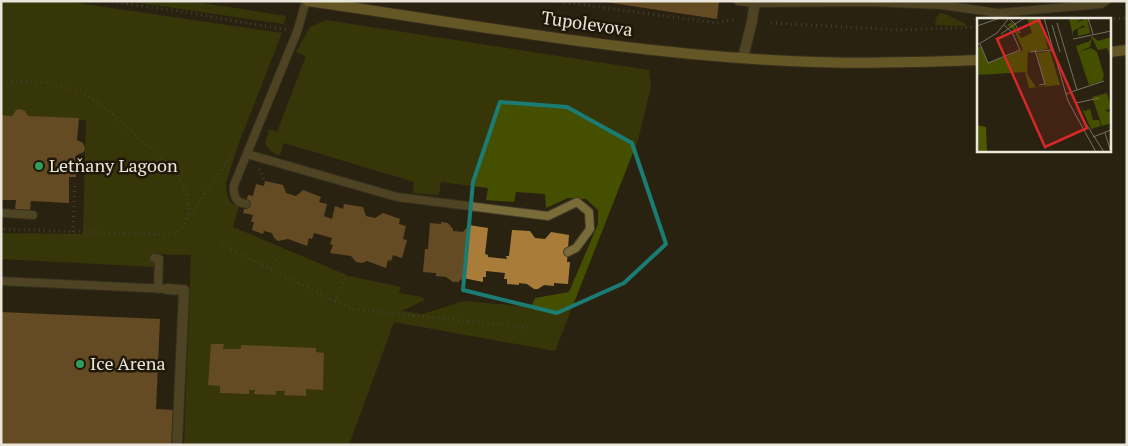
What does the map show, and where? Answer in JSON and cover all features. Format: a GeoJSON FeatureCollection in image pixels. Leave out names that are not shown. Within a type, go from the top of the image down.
{"type":"FeatureCollection","features":[{"type":"Feature","properties":{"kind":"main road","name":"Tupolevova"},"geometry":{"type":"LineString","coordinates":[[307,1],[620,46],[743,58],[816,62],[977,60]]}},
{"type":"Feature","properties":{"kind":"main road"},"geometry":{"type":"LineString","coordinates":[[1110,52],[1127,50]]}},
{"type":"Feature","properties":{"kind":"street"},"geometry":{"type":"LineString","coordinates":[[743,58],[755,2]]}},
{"type":"Feature","properties":{"kind":"street"},"geometry":{"type":"LineString","coordinates":[[162,289],[184,290],[177,445]]}},
{"type":"Feature","properties":{"kind":"lane"},"geometry":{"type":"LineString","coordinates":[[246,204],[241,203],[236,198],[234,185],[298,32],[307,1]]}},
{"type":"Feature","properties":{"kind":"lane"},"geometry":{"type":"LineString","coordinates":[[738,1],[870,2],[942,5],[998,13],[1102,4],[1106,1]]}},
{"type":"Feature","properties":{"kind":"lane"},"geometry":{"type":"LineString","coordinates":[[247,154],[397,196],[548,216],[577,202],[589,212],[590,229],[576,248],[568,252]]}},
{"type":"Feature","properties":{"kind":"lane"},"geometry":{"type":"LineString","coordinates":[[1,213],[32,215]]}},
{"type":"Feature","properties":{"kind":"lane"},"geometry":{"type":"LineString","coordinates":[[1,281],[162,289],[159,259],[154,258]]}},
{"type":"Feature","properties":{"kind":"path"},"geometry":{"type":"LineString","coordinates":[[108,1],[186,12],[298,32]]}},
{"type":"Feature","properties":{"kind":"path"},"geometry":{"type":"LineString","coordinates":[[554,1],[718,22],[736,19]]}},
{"type":"Feature","properties":{"kind":"path"},"geometry":{"type":"LineString","coordinates":[[782,18],[782,24]]}},
{"type":"Feature","properties":{"kind":"path"},"geometry":{"type":"LineString","coordinates":[[1110,19],[1127,18]]}},
{"type":"Feature","properties":{"kind":"path"},"geometry":{"type":"LineString","coordinates":[[771,23],[902,30],[977,28]]}},
{"type":"Feature","properties":{"kind":"path"},"geometry":{"type":"LineString","coordinates":[[1,80],[49,83],[80,92],[102,104],[175,170],[183,184],[188,200],[186,220]]}},
{"type":"Feature","properties":{"kind":"path"},"geometry":{"type":"LineString","coordinates":[[1,229],[166,235],[180,231],[232,156]]}},
{"type":"Feature","properties":{"kind":"path"},"geometry":{"type":"LineString","coordinates":[[72,232],[75,182]]}},
{"type":"Feature","properties":{"kind":"path"},"geometry":{"type":"LineString","coordinates":[[222,245],[354,309],[531,328]]}},
{"type":"Feature","properties":{"kind":"path"},"geometry":{"type":"LineString","coordinates":[[271,269],[276,259]]}},
{"type":"Feature","properties":{"kind":"path"},"geometry":{"type":"LineString","coordinates":[[335,301],[346,277]]}},
{"type":"Feature","properties":{"kind":"highlighted area"},"geometry":{"type":"Polygon","coordinates":[[[500,102],[567,107],[632,143],[666,244],[624,283],[557,313],[463,290],[473,182],[500,102]]]}},
{"type":"Feature","properties":{"kind":"green space"},"geometry":{"type":"Polygon","coordinates":[[[1,1],[64,1],[282,33],[237,148],[226,183],[230,202],[239,206],[233,227],[349,276],[401,287],[399,293],[422,297],[425,300],[402,311],[423,314],[464,301],[531,307],[535,298],[569,292],[598,224],[598,210],[586,199],[568,198],[546,208],[545,194],[516,192],[514,202],[486,200],[488,188],[441,182],[439,195],[413,193],[414,182],[284,143],[279,156],[271,151],[265,144],[269,129],[277,132],[306,56],[296,52],[310,27],[326,20],[649,70],[651,87],[638,140],[555,351],[394,322],[349,445],[184,445],[191,255],[151,254],[150,260],[155,261],[155,267],[1,259],[1,233],[83,234],[86,120],[28,116],[25,111],[21,110],[17,110],[12,116],[1,115],[1,1]]]}},
{"type":"Feature","properties":{"kind":"green space"},"geometry":{"type":"Polygon","coordinates":[[[126,1],[190,1],[286,16],[284,24],[126,1]]]}},
{"type":"Feature","properties":{"kind":"green space"},"geometry":{"type":"Polygon","coordinates":[[[943,13],[966,24],[965,26],[935,25],[938,15],[943,13]]]}},
{"type":"Feature","properties":{"kind":"building"},"geometry":{"type":"Polygon","coordinates":[[[599,1],[719,1],[717,19],[599,1]]]}},
{"type":"Feature","properties":{"kind":"building","name":"Letňany Lagoon"},"geometry":{"type":"Polygon","coordinates":[[[16,110],[25,111],[28,116],[79,118],[77,140],[83,143],[85,148],[84,152],[77,155],[76,177],[69,177],[69,203],[31,201],[30,211],[15,210],[16,200],[1,200],[1,115],[12,116],[16,110]]]}},
{"type":"Feature","properties":{"kind":"building"},"geometry":{"type":"Polygon","coordinates":[[[265,181],[283,185],[286,193],[296,196],[303,190],[321,197],[319,202],[327,204],[324,216],[332,219],[335,206],[343,209],[344,204],[363,207],[366,216],[375,218],[383,213],[400,219],[399,224],[406,226],[403,239],[407,240],[402,258],[393,255],[391,261],[388,260],[386,268],[367,261],[362,263],[356,262],[351,256],[330,253],[333,245],[330,244],[332,238],[314,233],[312,239],[309,238],[307,246],[288,239],[278,241],[272,233],[264,231],[263,234],[252,230],[254,222],[251,222],[253,215],[243,213],[248,195],[253,196],[256,184],[264,186],[265,181]]]}},
{"type":"Feature","properties":{"kind":"building"},"geometry":{"type":"Polygon","coordinates":[[[441,222],[448,223],[453,231],[463,232],[469,225],[488,228],[485,254],[488,257],[507,259],[512,230],[530,231],[535,238],[545,239],[551,232],[569,235],[567,262],[570,262],[568,284],[554,283],[554,286],[544,285],[534,289],[527,284],[507,284],[507,279],[504,279],[505,273],[486,271],[486,277],[483,277],[483,282],[463,278],[458,282],[453,282],[446,277],[436,276],[436,273],[423,272],[425,249],[428,249],[430,223],[441,224],[441,222]]]}},
{"type":"Feature","properties":{"kind":"building","name":"Ice Arena"},"geometry":{"type":"Polygon","coordinates":[[[1,312],[160,319],[156,409],[174,410],[173,445],[1,445],[1,312]]]}},
{"type":"Feature","properties":{"kind":"building"},"geometry":{"type":"Polygon","coordinates":[[[211,344],[224,344],[223,349],[241,349],[241,345],[316,348],[316,352],[324,353],[323,390],[306,389],[306,396],[284,395],[285,391],[276,391],[276,395],[254,394],[255,390],[249,390],[249,394],[220,393],[220,386],[208,385],[211,344]]]}},
{"type":"Feature","properties":{"kind":"place","name":"Letňany Lagoon"},"geometry":{"type":"Point","coordinates":[39,166]}},
{"type":"Feature","properties":{"kind":"place","name":"Ice Arena"},"geometry":{"type":"Point","coordinates":[80,364]}}]}
